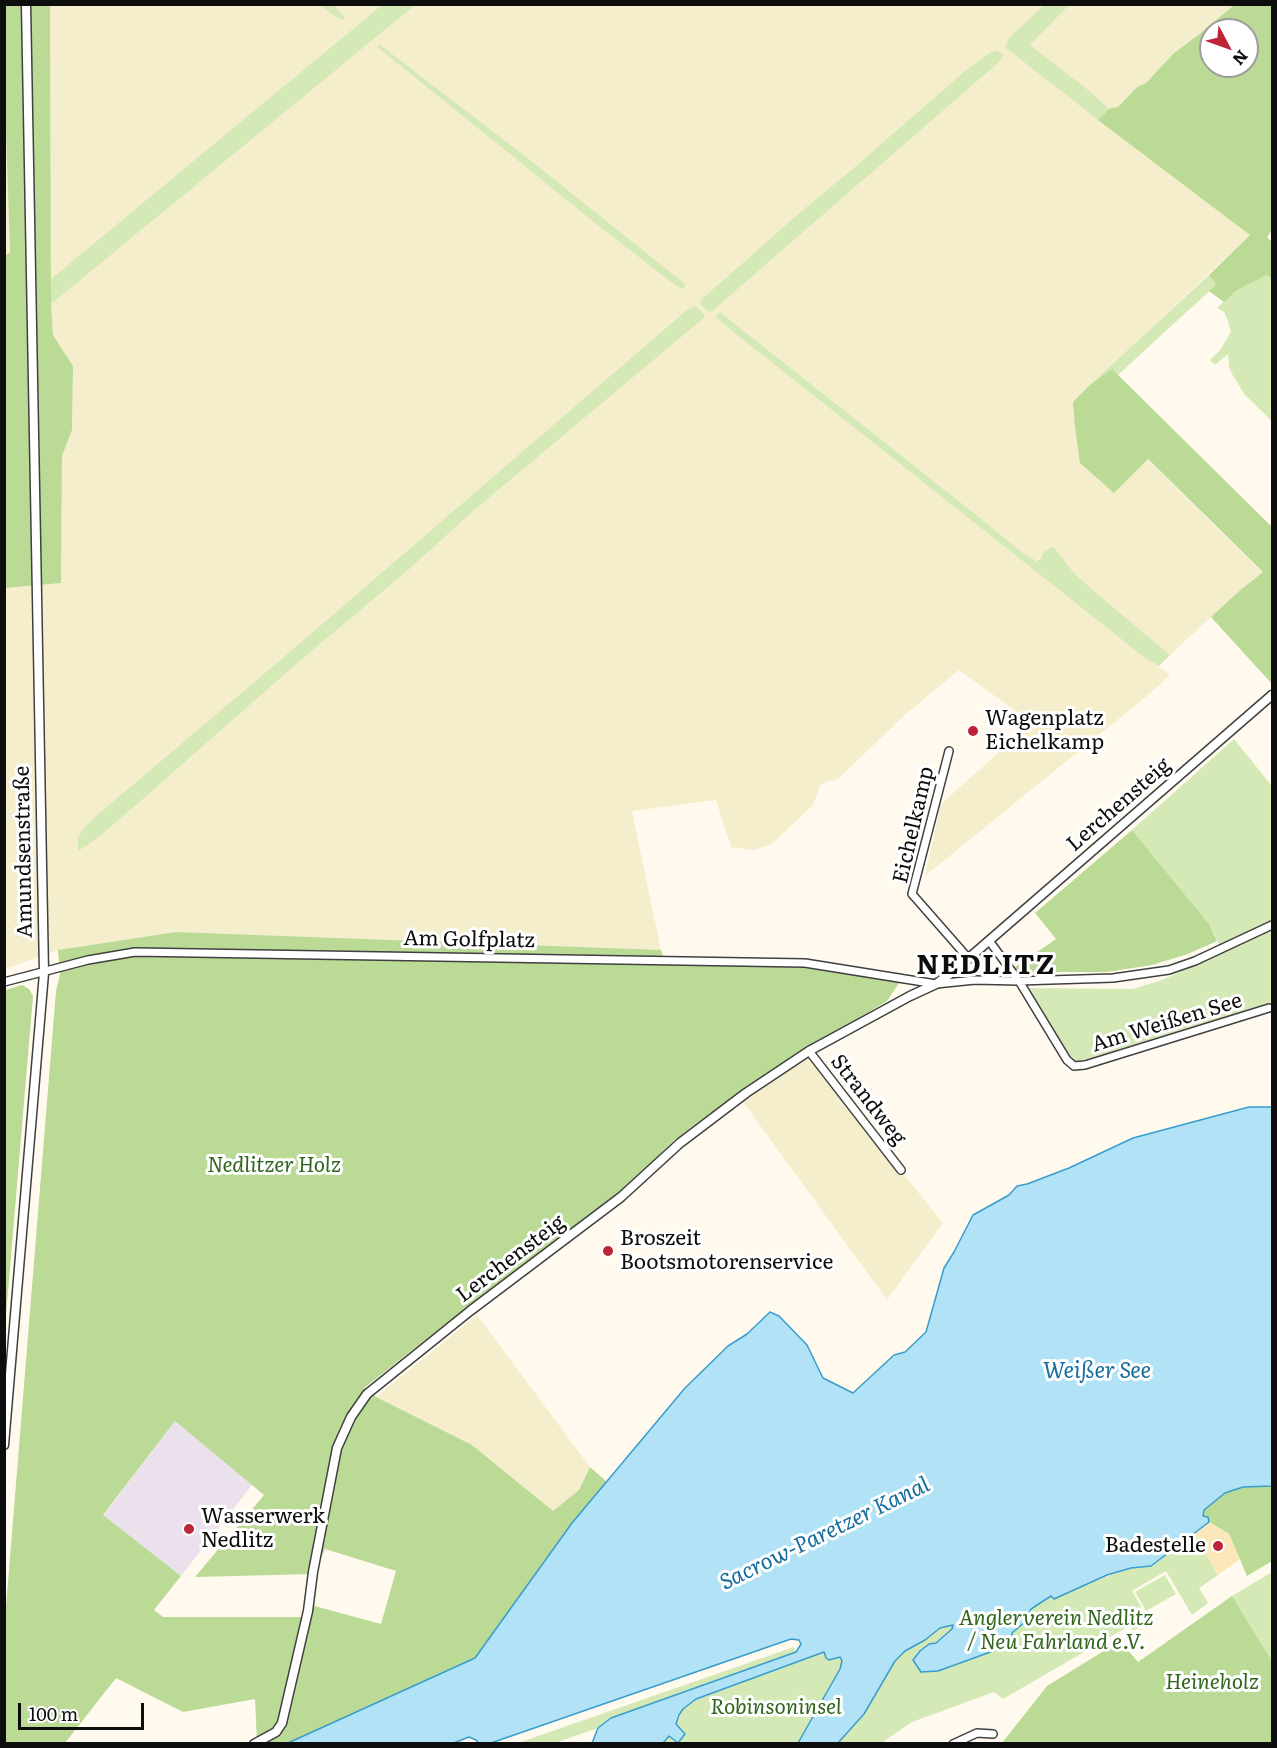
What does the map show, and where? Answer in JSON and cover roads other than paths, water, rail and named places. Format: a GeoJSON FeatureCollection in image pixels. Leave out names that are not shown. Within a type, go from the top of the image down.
{"type":"FeatureCollection","features":[{"type":"Feature","properties":{"kind":"street","name":"Amundsenstraße"},"geometry":{"type":"LineString","coordinates":[[4,1445],[44,973],[26,4]]}},
{"type":"Feature","properties":{"kind":"street","name":"Lerchensteig"},"geometry":{"type":"LineString","coordinates":[[254,1743],[276,1732],[282,1723],[308,1611],[313,1572],[337,1448],[351,1417],[368,1394],[470,1311],[621,1197],[680,1143],[746,1093],[809,1051],[936,984],[969,959],[1272,695]]}},
{"type":"Feature","properties":{"kind":"street","name":"Eichelkamp"},"geometry":{"type":"LineString","coordinates":[[949,751],[912,894],[969,959]]}},
{"type":"Feature","properties":{"kind":"street","name":"Am Golfplatz"},"geometry":{"type":"LineString","coordinates":[[4,982],[88,960],[135,952],[805,963],[936,984],[975,980],[1113,978],[1169,970],[1195,961],[1272,925]]}},
{"type":"Feature","properties":{"kind":"street"},"geometry":{"type":"LineString","coordinates":[[990,942],[1019,981]]}},
{"type":"Feature","properties":{"kind":"street","name":"Am Weißen See"},"geometry":{"type":"LineString","coordinates":[[1019,981],[1074,1066],[1085,1065],[1269,1008]]}},
{"type":"Feature","properties":{"kind":"street","name":"Strandweg"},"geometry":{"type":"LineString","coordinates":[[809,1051],[901,1170]]}},
{"type":"Feature","properties":{"kind":"street"},"geometry":{"type":"LineString","coordinates":[[953,1743],[977,1733],[993,1734]]}},
{"type":"Feature","properties":{"kind":"water","name":"Weißer See"},"geometry":{"type":"Polygon","coordinates":[[[1249,1107],[1272,1107],[1272,1486],[1243,1487],[1225,1493],[1204,1510],[1203,1516],[1208,1517],[1209,1522],[1151,1566],[1131,1568],[1107,1575],[1054,1599],[1051,1596],[1031,1609],[1025,1622],[1012,1633],[1013,1638],[996,1650],[938,1671],[921,1672],[913,1660],[920,1651],[929,1644],[936,1643],[952,1629],[953,1625],[940,1628],[905,1651],[895,1661],[864,1714],[838,1743],[798,1743],[840,1669],[842,1661],[840,1657],[829,1660],[824,1652],[696,1699],[679,1715],[676,1724],[685,1734],[678,1743],[669,1736],[663,1743],[592,1743],[598,1728],[611,1718],[796,1652],[801,1644],[799,1640],[791,1639],[491,1743],[479,1743],[469,1737],[451,1744],[288,1743],[475,1658],[572,1523],[685,1388],[728,1346],[747,1334],[770,1312],[779,1316],[807,1345],[823,1378],[853,1393],[894,1355],[905,1352],[926,1332],[944,1268],[973,1215],[1009,1195],[1017,1186],[1069,1168],[1133,1138],[1249,1107]]]}},
{"type":"Feature","properties":{"kind":"place","name":"Wagenplatz Eichelkamp"},"geometry":{"type":"Point","coordinates":[973,731]}},
{"type":"Feature","properties":{"kind":"place","name":"Broszeit Bootsmotorenservice"},"geometry":{"type":"Point","coordinates":[608,1251]}},
{"type":"Feature","properties":{"kind":"place","name":"Wasserwerk Nedlitz"},"geometry":{"type":"Point","coordinates":[189,1529]}},
{"type":"Feature","properties":{"kind":"place","name":"Badestelle"},"geometry":{"type":"Point","coordinates":[1218,1546]}},
{"type":"Feature","properties":{"kind":"district","name":"NEDLITZ"},"geometry":{"type":"Point","coordinates":[986,966]}},
{"type":"Feature","properties":{"kind":"park label","name":"Nedlitzer Holz"},"geometry":{"type":"Point","coordinates":[274,1166]}},
{"type":"Feature","properties":{"kind":"park label","name":"Anglerverein Nedlitz / Neu Fahrland e.V."},"geometry":{"type":"Point","coordinates":[1056,1631]}},
{"type":"Feature","properties":{"kind":"park label","name":"Heineholz"},"geometry":{"type":"Point","coordinates":[1212,1683]}},
{"type":"Feature","properties":{"kind":"park label","name":"Robinsoninsel"},"geometry":{"type":"Point","coordinates":[776,1708]}},
{"type":"Feature","properties":{"kind":"water label","name":"Sacrow-Paretzer Kanal"},"geometry":{"type":"Point","coordinates":[825,1534]}}]}
